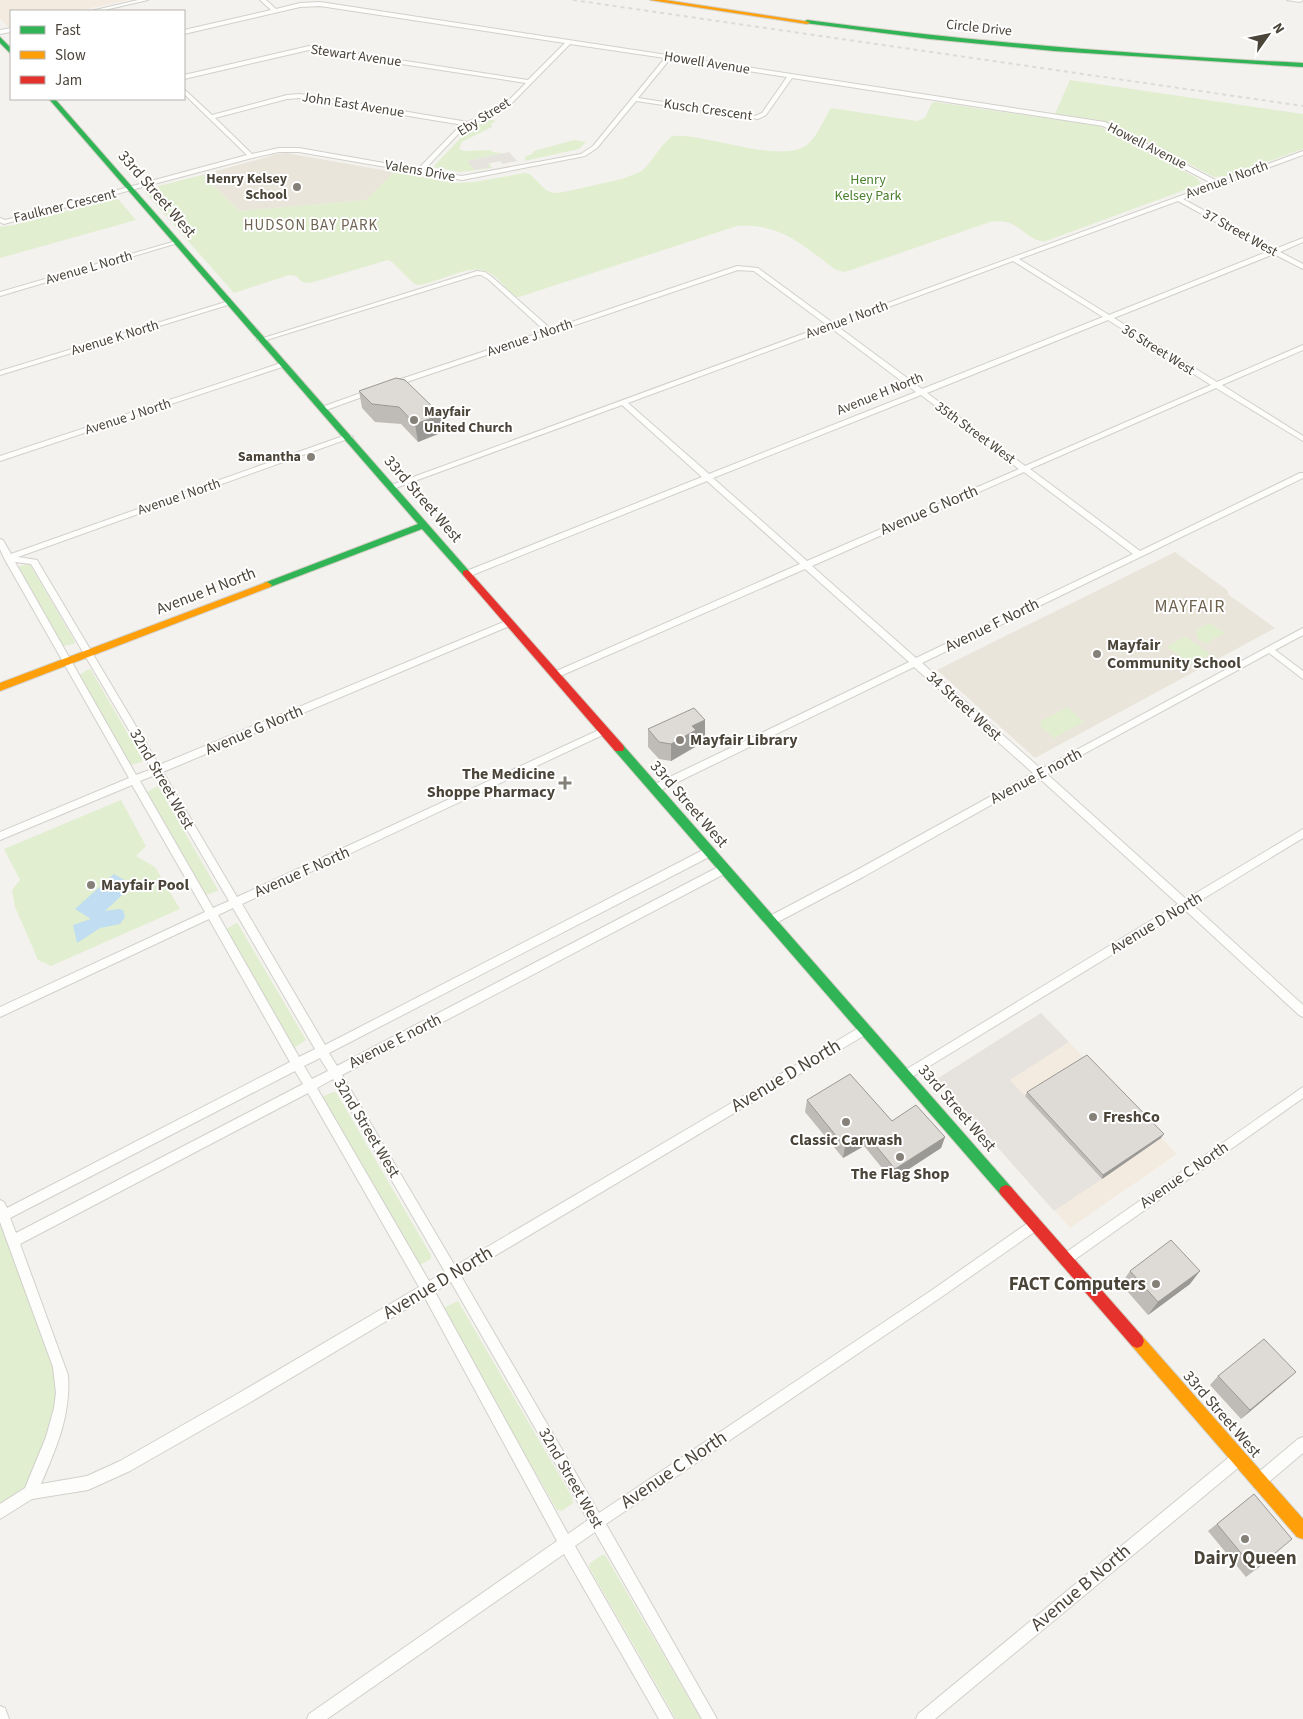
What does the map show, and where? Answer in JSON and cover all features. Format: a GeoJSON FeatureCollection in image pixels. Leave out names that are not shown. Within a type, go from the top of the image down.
{"type":"FeatureCollection","features":[{"type":"Feature","properties":{"kind":"main road","name":"Circle Drive"},"geometry":{"type":"LineString","coordinates":[[653,0],[874,32],[1056,51],[1222,62],[1303,65]]}},
{"type":"Feature","properties":{"kind":"main road","name":"Circle Drive"},"geometry":{"type":"LineString","coordinates":[[688,0],[844,22],[982,38],[1138,50],[1303,58]]}},
{"type":"Feature","properties":{"kind":"main road"},"geometry":{"type":"LineString","coordinates":[[0,39],[10,51]]}},
{"type":"Feature","properties":{"kind":"main road","name":"33rd Street West"},"geometry":{"type":"LineString","coordinates":[[53,100],[1303,1531]]}},
{"type":"Feature","properties":{"kind":"main road","name":"Avenue H North"},"geometry":{"type":"LineString","coordinates":[[0,687],[424,525]]}},
{"type":"Feature","properties":{"kind":"street"},"geometry":{"type":"LineString","coordinates":[[99,10],[145,0]]}},
{"type":"Feature","properties":{"kind":"street"},"geometry":{"type":"LineString","coordinates":[[263,0],[276,11]]}},
{"type":"Feature","properties":{"kind":"street"},"geometry":{"type":"LineString","coordinates":[[1290,0],[1300,0]]}},
{"type":"Feature","properties":{"kind":"street","name":"Howell Avenue"},"geometry":{"type":"LineString","coordinates":[[185,32],[314,3],[1105,124],[1218,184]]}},
{"type":"Feature","properties":{"kind":"street","name":"Eby Street"},"geometry":{"type":"LineString","coordinates":[[419,171],[461,128],[508,104],[569,42]]}},
{"type":"Feature","properties":{"kind":"street","name":"Stewart Avenue"},"geometry":{"type":"LineString","coordinates":[[185,77],[309,48],[530,82]]}},
{"type":"Feature","properties":{"kind":"street","name":"Valens Drive"},"geometry":{"type":"LineString","coordinates":[[130,190],[279,150],[299,150],[469,178],[583,155],[593,150],[669,57]]}},
{"type":"Feature","properties":{"kind":"street","name":"Kusch Crescent"},"geometry":{"type":"LineString","coordinates":[[635,99],[756,118],[764,114],[791,76]]}},
{"type":"Feature","properties":{"kind":"street"},"geometry":{"type":"LineString","coordinates":[[185,92],[251,156]]}},
{"type":"Feature","properties":{"kind":"street","name":"John East Avenue"},"geometry":{"type":"LineString","coordinates":[[210,117],[287,97],[300,96],[468,124]]}},
{"type":"Feature","properties":{"kind":"street","name":"Avenue I North"},"geometry":{"type":"LineString","coordinates":[[390,487],[624,403],[831,325],[1303,153]]}},
{"type":"Feature","properties":{"kind":"street","name":"Faulkner Crescent"},"geometry":{"type":"LineString","coordinates":[[0,220],[4,222],[130,190]]}},
{"type":"Feature","properties":{"kind":"street","name":"37 Street West"},"geometry":{"type":"LineString","coordinates":[[1177,198],[1303,267]]}},
{"type":"Feature","properties":{"kind":"street","name":"Avenue H North"},"geometry":{"type":"LineString","coordinates":[[467,574],[1303,240]]}},
{"type":"Feature","properties":{"kind":"street","name":"Avenue L North"},"geometry":{"type":"LineString","coordinates":[[0,294],[178,242]]}},
{"type":"Feature","properties":{"kind":"street","name":"36 Street West"},"geometry":{"type":"LineString","coordinates":[[1014,259],[1303,439]]}},
{"type":"Feature","properties":{"kind":"street","name":"35th Street West"},"geometry":{"type":"LineString","coordinates":[[737,268],[756,269],[921,394],[1139,554]]}},
{"type":"Feature","properties":{"kind":"street","name":"Avenue J North"},"geometry":{"type":"LineString","coordinates":[[385,388],[737,268]]}},
{"type":"Feature","properties":{"kind":"street"},"geometry":{"type":"LineString","coordinates":[[261,340],[477,273],[483,273],[490,278],[549,331]]}},
{"type":"Feature","properties":{"kind":"street","name":"Avenue K North"},"geometry":{"type":"LineString","coordinates":[[0,373],[230,303]]}},
{"type":"Feature","properties":{"kind":"street","name":"Avenue G North"},"geometry":{"type":"LineString","coordinates":[[555,675],[1303,347]]}},
{"type":"Feature","properties":{"kind":"street","name":"Avenue J North"},"geometry":{"type":"LineString","coordinates":[[0,459],[284,366]]}},
{"type":"Feature","properties":{"kind":"street"},"geometry":{"type":"LineString","coordinates":[[323,408],[377,390]]}},
{"type":"Feature","properties":{"kind":"street","name":"34 Street West"},"geometry":{"type":"LineString","coordinates":[[624,403],[1040,774],[1303,1012]]}},
{"type":"Feature","properties":{"kind":"street","name":"Avenue I North"},"geometry":{"type":"LineString","coordinates":[[8,558],[348,437]]}},
{"type":"Feature","properties":{"kind":"street","name":"Avenue F North"},"geometry":{"type":"LineString","coordinates":[[654,789],[1303,475]]}},
{"type":"Feature","properties":{"kind":"street","name":"32nd Street West"},"geometry":{"type":"LineString","coordinates":[[0,542],[427,1290],[566,1544],[667,1719]]}},
{"type":"Feature","properties":{"kind":"street","name":"32nd Street West"},"geometry":{"type":"LineString","coordinates":[[8,558],[34,562],[453,1273],[710,1719]]}},
{"type":"Feature","properties":{"kind":"street","name":"Avenue G North"},"geometry":{"type":"LineString","coordinates":[[0,836],[157,772],[509,623]]}},
{"type":"Feature","properties":{"kind":"street","name":"Avenue E north"},"geometry":{"type":"LineString","coordinates":[[770,921],[1303,631]]}},
{"type":"Feature","properties":{"kind":"street"},"geometry":{"type":"LineString","coordinates":[[1270,650],[1303,676]]}},
{"type":"Feature","properties":{"kind":"street","name":"Avenue F North"},"geometry":{"type":"LineString","coordinates":[[0,1012],[604,732]]}},
{"type":"Feature","properties":{"kind":"street","name":"Avenue D North"},"geometry":{"type":"LineString","coordinates":[[906,1075],[1303,833]]}},
{"type":"Feature","properties":{"kind":"street","name":"Avenue E north"},"geometry":{"type":"LineString","coordinates":[[2,1210],[298,1065],[709,852]]}},
{"type":"Feature","properties":{"kind":"street","name":"Avenue E north"},"geometry":{"type":"LineString","coordinates":[[14,1240],[724,869]]}},
{"type":"Feature","properties":{"kind":"street","name":"Avenue D North"},"geometry":{"type":"LineString","coordinates":[[0,1512],[30,1493],[88,1483],[125,1466],[427,1290],[866,1029]]}},
{"type":"Feature","properties":{"kind":"street","name":"Avenue C North"},"geometry":{"type":"LineString","coordinates":[[1066,1258],[1303,1092]]}},
{"type":"Feature","properties":{"kind":"street"},"geometry":{"type":"LineString","coordinates":[[2,1210],[56,1356],[62,1378],[58,1422],[30,1493]]}},
{"type":"Feature","properties":{"kind":"street","name":"Avenue C North"},"geometry":{"type":"LineString","coordinates":[[314,1719],[597,1522],[936,1294],[1036,1224]]}},
{"type":"Feature","properties":{"kind":"street"},"geometry":{"type":"LineString","coordinates":[[1259,1481],[1303,1444]]}},
{"type":"Feature","properties":{"kind":"street","name":"Avenue B North"},"geometry":{"type":"LineString","coordinates":[[923,1719],[1239,1458]]}},
{"type":"Feature","properties":{"kind":"street"},"geometry":{"type":"LineString","coordinates":[[0,1713],[2,1719]]}},
{"type":"Feature","properties":{"kind":"shaded area"},"geometry":{"type":"Polygon","coordinates":[[[0,0],[128,0],[82,10],[10,10],[10,26],[8,27],[0,18],[0,0]]]}},
{"type":"Feature","properties":{"kind":"shaded area"},"geometry":{"type":"Polygon","coordinates":[[[509,152],[517,161],[503,164],[500,161],[487,164],[489,167],[475,170],[467,161],[509,152]]]}},
{"type":"Feature","properties":{"kind":"shaded area","name":"Henry Kelsey School"},"geometry":{"type":"Polygon","coordinates":[[[288,153],[394,172],[366,200],[239,211],[202,175],[277,154],[288,153]]]}},
{"type":"Feature","properties":{"kind":"shaded area","name":"Mayfair Community School"},"geometry":{"type":"Polygon","coordinates":[[[1175,552],[1227,590],[1229,595],[1275,628],[1035,758],[937,670],[1175,552]]]}},
{"type":"Feature","properties":{"kind":"shaded area"},"geometry":{"type":"Polygon","coordinates":[[[1041,1013],[1177,1154],[1070,1228],[937,1079],[1041,1013]]]}},
{"type":"Feature","properties":{"kind":"shaded area"},"geometry":{"type":"Polygon","coordinates":[[[1041,1013],[1069,1042],[1010,1080],[1102,1179],[1054,1211],[937,1079],[1041,1013]]]}},
{"type":"Feature","properties":{"kind":"green space"},"geometry":{"type":"Polygon","coordinates":[[[1070,80],[1303,114],[1303,149],[1227,176],[1214,177],[1113,124],[1100,120],[1055,114],[1070,80]]]}},
{"type":"Feature","properties":{"kind":"green space","name":"Henry Kelsey Park"},"geometry":{"type":"Polygon","coordinates":[[[932,103],[1099,126],[1197,178],[1201,184],[1046,241],[1032,238],[1010,223],[990,222],[845,272],[836,270],[802,245],[779,232],[753,226],[737,226],[519,297],[514,296],[492,274],[481,270],[463,271],[417,285],[388,260],[310,283],[302,282],[296,276],[289,275],[234,293],[145,192],[151,188],[202,175],[239,211],[366,200],[394,172],[456,183],[474,182],[525,173],[530,174],[546,190],[553,193],[564,192],[622,179],[640,172],[672,136],[686,136],[762,150],[796,150],[812,140],[831,108],[917,121],[925,118],[932,103]]]}},
{"type":"Feature","properties":{"kind":"green space"},"geometry":{"type":"Polygon","coordinates":[[[490,119],[496,121],[491,124],[492,127],[462,142],[459,149],[465,151],[492,150],[491,152],[504,153],[467,161],[488,167],[486,164],[490,164],[492,168],[460,172],[433,167],[469,129],[490,119]]]}},
{"type":"Feature","properties":{"kind":"green space"},"geometry":{"type":"Polygon","coordinates":[[[574,140],[586,142],[579,149],[524,161],[526,156],[534,151],[574,140]]]}},
{"type":"Feature","properties":{"kind":"green space"},"geometry":{"type":"Polygon","coordinates":[[[117,198],[136,220],[0,258],[0,227],[117,198]]]}},
{"type":"Feature","properties":{"kind":"green space"},"geometry":{"type":"Polygon","coordinates":[[[29,563],[75,642],[74,644],[63,646],[18,567],[29,563]]]}},
{"type":"Feature","properties":{"kind":"green space"},"geometry":{"type":"Polygon","coordinates":[[[1210,623],[1225,633],[1205,644],[1197,638],[1196,630],[1210,623]]]}},
{"type":"Feature","properties":{"kind":"green space"},"geometry":{"type":"Polygon","coordinates":[[[1185,636],[1210,654],[1192,665],[1167,647],[1185,636]]]}},
{"type":"Feature","properties":{"kind":"green space"},"geometry":{"type":"Polygon","coordinates":[[[89,669],[143,760],[142,762],[131,765],[79,675],[89,669]]]}},
{"type":"Feature","properties":{"kind":"green space"},"geometry":{"type":"Polygon","coordinates":[[[1067,707],[1084,722],[1054,738],[1040,726],[1041,721],[1067,707]]]}},
{"type":"Feature","properties":{"kind":"green space"},"geometry":{"type":"Polygon","coordinates":[[[158,786],[218,891],[206,895],[147,792],[158,786]]]}},
{"type":"Feature","properties":{"kind":"green space","name":"Mayfair Pool"},"geometry":{"type":"Polygon","coordinates":[[[121,800],[146,846],[136,856],[155,867],[180,909],[51,966],[38,960],[15,907],[12,890],[20,880],[4,849],[121,800]]]}},
{"type":"Feature","properties":{"kind":"green space"},"geometry":{"type":"Polygon","coordinates":[[[236,923],[306,1040],[294,1048],[225,930],[236,923]]]}},
{"type":"Feature","properties":{"kind":"green space"},"geometry":{"type":"Polygon","coordinates":[[[336,1092],[431,1255],[431,1259],[418,1266],[322,1097],[336,1092]]]}},
{"type":"Feature","properties":{"kind":"green space"},"geometry":{"type":"Polygon","coordinates":[[[0,1206],[56,1356],[60,1401],[30,1493],[0,1512],[0,1206]]]}},
{"type":"Feature","properties":{"kind":"green space"},"geometry":{"type":"Polygon","coordinates":[[[458,1301],[572,1497],[573,1503],[562,1511],[557,1510],[442,1310],[458,1301]]]}},
{"type":"Feature","properties":{"kind":"green space"},"geometry":{"type":"Polygon","coordinates":[[[605,1555],[701,1719],[676,1719],[589,1567],[590,1563],[605,1555]]]}},
{"type":"Feature","properties":{"kind":"water"},"geometry":{"type":"Polygon","coordinates":[[[114,874],[133,885],[105,911],[123,910],[125,917],[120,924],[100,928],[77,943],[73,925],[91,919],[75,909],[114,874]]]}},
{"type":"Feature","properties":{"kind":"building"},"geometry":{"type":"Polygon","coordinates":[[[396,378],[405,380],[441,415],[415,424],[399,407],[372,404],[359,391],[396,378]]]}},
{"type":"Feature","properties":{"kind":"building"},"geometry":{"type":"Polygon","coordinates":[[[694,708],[705,720],[692,726],[696,730],[671,744],[659,742],[648,729],[694,708]]]}},
{"type":"Feature","properties":{"kind":"building","name":"FreshCo"},"geometry":{"type":"Polygon","coordinates":[[[1087,1055],[1164,1134],[1103,1175],[1027,1092],[1087,1055]]]}},
{"type":"Feature","properties":{"kind":"building"},"geometry":{"type":"Polygon","coordinates":[[[850,1074],[892,1121],[916,1105],[945,1137],[895,1169],[867,1135],[845,1147],[807,1100],[850,1074]]]}},
{"type":"Feature","properties":{"kind":"building","name":"FACT Computers"},"geometry":{"type":"Polygon","coordinates":[[[1171,1240],[1200,1271],[1158,1302],[1130,1271],[1171,1240]]]}},
{"type":"Feature","properties":{"kind":"building"},"geometry":{"type":"Polygon","coordinates":[[[1264,1339],[1296,1372],[1250,1410],[1218,1376],[1264,1339]]]}},
{"type":"Feature","properties":{"kind":"building","name":"Dairy Queen"},"geometry":{"type":"Polygon","coordinates":[[[1254,1494],[1292,1539],[1255,1570],[1217,1524],[1254,1494]]]}},
{"type":"Feature","properties":{"kind":"railway"},"geometry":{"type":"LineString","coordinates":[[573,0],[1303,106]]}},
{"type":"Feature","properties":{"kind":"traffic: fast"},"geometry":{"type":"LineString","coordinates":[[807,22],[992,44],[1179,59],[1303,65]]}},
{"type":"Feature","properties":{"kind":"traffic: fast"},"geometry":{"type":"LineString","coordinates":[[0,39],[10,51]]}},
{"type":"Feature","properties":{"kind":"traffic: fast"},"geometry":{"type":"LineString","coordinates":[[53,100],[466,573]]}},
{"type":"Feature","properties":{"kind":"traffic: fast"},"geometry":{"type":"LineString","coordinates":[[267,585],[424,525]]}},
{"type":"Feature","properties":{"kind":"traffic: fast"},"geometry":{"type":"LineString","coordinates":[[619,748],[1006,1191]]}},
{"type":"Feature","properties":{"kind":"traffic: slow"},"geometry":{"type":"LineString","coordinates":[[653,0],[807,22]]}},
{"type":"Feature","properties":{"kind":"traffic: slow"},"geometry":{"type":"LineString","coordinates":[[0,687],[267,585]]}},
{"type":"Feature","properties":{"kind":"traffic: slow"},"geometry":{"type":"LineString","coordinates":[[1137,1341],[1303,1531]]}},
{"type":"Feature","properties":{"kind":"traffic: jam"},"geometry":{"type":"LineString","coordinates":[[466,573],[619,748]]}},
{"type":"Feature","properties":{"kind":"traffic: jam"},"geometry":{"type":"LineString","coordinates":[[1006,1191],[1137,1341]]}},
{"type":"Feature","properties":{"kind":"place","name":"Henry Kelsey School"},"geometry":{"type":"Point","coordinates":[297,187]}},
{"type":"Feature","properties":{"kind":"place","name":"Mayfair United Church"},"geometry":{"type":"Point","coordinates":[414,420]}},
{"type":"Feature","properties":{"kind":"place","name":"Samantha"},"geometry":{"type":"Point","coordinates":[311,457]}},
{"type":"Feature","properties":{"kind":"place","name":"Mayfair Community School"},"geometry":{"type":"Point","coordinates":[1097,654]}},
{"type":"Feature","properties":{"kind":"place","name":"Mayfair Library"},"geometry":{"type":"Point","coordinates":[680,740]}},
{"type":"Feature","properties":{"kind":"place","name":"The Medicine Shoppe Pharmacy"},"geometry":{"type":"Point","coordinates":[565,783]}},
{"type":"Feature","properties":{"kind":"place","name":"Mayfair Pool"},"geometry":{"type":"Point","coordinates":[91,885]}},
{"type":"Feature","properties":{"kind":"place","name":"FreshCo"},"geometry":{"type":"Point","coordinates":[1093,1117]}},
{"type":"Feature","properties":{"kind":"place","name":"Classic Carwash"},"geometry":{"type":"Point","coordinates":[846,1122]}},
{"type":"Feature","properties":{"kind":"place","name":"The Flag Shop"},"geometry":{"type":"Point","coordinates":[900,1157]}},
{"type":"Feature","properties":{"kind":"place","name":"FACT Computers"},"geometry":{"type":"Point","coordinates":[1156,1284]}},
{"type":"Feature","properties":{"kind":"place","name":"Dairy Queen"},"geometry":{"type":"Point","coordinates":[1245,1539]}},
{"type":"Feature","properties":{"kind":"district","name":"HUDSON BAY PARK"},"geometry":{"type":"Point","coordinates":[311,225]}},
{"type":"Feature","properties":{"kind":"district","name":"MAYFAIR"},"geometry":{"type":"Point","coordinates":[1190,606]}}]}
